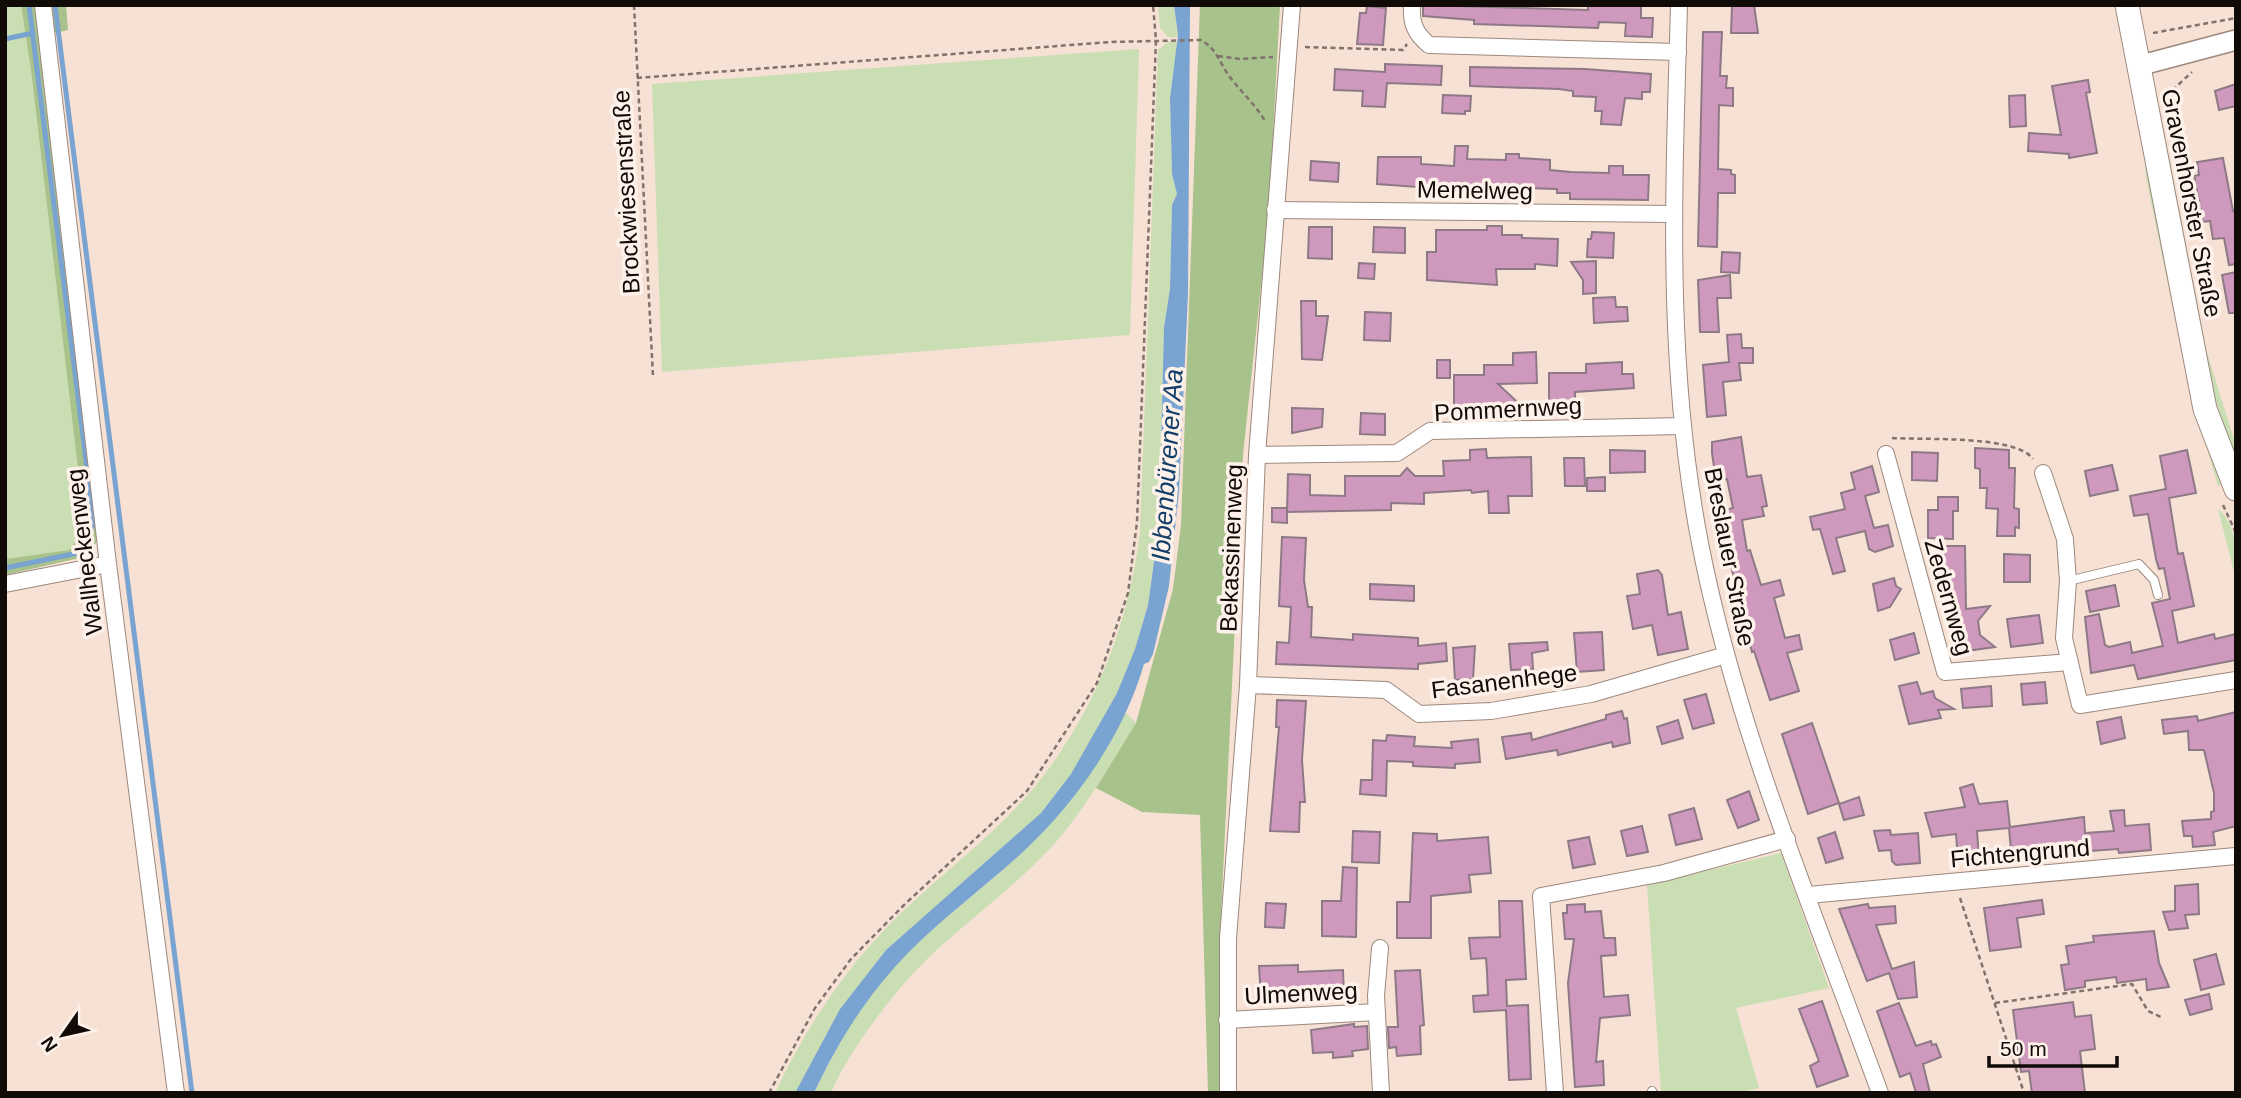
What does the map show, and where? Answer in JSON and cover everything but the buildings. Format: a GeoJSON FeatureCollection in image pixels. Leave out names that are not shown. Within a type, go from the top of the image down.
{"type":"FeatureCollection","features":[{"type":"Feature","properties":{"kind":"main road","name":"Gravenhorster Straße"},"geometry":{"type":"LineString","coordinates":[[2127,5],[2205,409],[2236,489]]}},
{"type":"Feature","properties":{"kind":"street","name":"Wallheckenweg"},"geometry":{"type":"LineString","coordinates":[[43,5],[108,564],[176,1093]]}},
{"type":"Feature","properties":{"kind":"street","name":"Bekassinenweg"},"geometry":{"type":"LineString","coordinates":[[1228,1093],[1227,938],[1248,684],[1257,455],[1279,145],[1292,5]]}},
{"type":"Feature","properties":{"kind":"street"},"geometry":{"type":"LineString","coordinates":[[1412,5],[1411,19],[1416,34],[1429,44],[1678,52]]}},
{"type":"Feature","properties":{"kind":"street","name":"Breslauer Straße"},"geometry":{"type":"LineString","coordinates":[[1679,5],[1673,162],[1673,300],[1683,426],[1700,543],[1726,655],[1787,839],[1880,1093]]}},
{"type":"Feature","properties":{"kind":"street"},"geometry":{"type":"LineString","coordinates":[[2138,66],[2236,40]]}},
{"type":"Feature","properties":{"kind":"street","name":"Memelweg"},"geometry":{"type":"LineString","coordinates":[[1275,210],[1674,214]]}},
{"type":"Feature","properties":{"kind":"street","name":"Pommernweg"},"geometry":{"type":"LineString","coordinates":[[1257,455],[1397,453],[1430,431],[1683,426]]}},
{"type":"Feature","properties":{"kind":"street","name":"Zedernweg"},"geometry":{"type":"LineString","coordinates":[[1886,454],[1945,672],[2070,662]]}},
{"type":"Feature","properties":{"kind":"street"},"geometry":{"type":"LineString","coordinates":[[2043,472],[2065,539],[2068,581],[2064,638],[2080,705],[2236,680]]}},
{"type":"Feature","properties":{"kind":"street"},"geometry":{"type":"LineString","coordinates":[[5,583],[108,564]]}},
{"type":"Feature","properties":{"kind":"street","name":"Fasanenhege"},"geometry":{"type":"LineString","coordinates":[[1248,684],[1386,690],[1419,714],[1491,711],[1591,694],[1726,655]]}},
{"type":"Feature","properties":{"kind":"street"},"geometry":{"type":"LineString","coordinates":[[1555,1093],[1541,896],[1664,873],[1787,839]]}},
{"type":"Feature","properties":{"kind":"street","name":"Fichtengrund"},"geometry":{"type":"LineString","coordinates":[[1808,895],[2236,856]]}},
{"type":"Feature","properties":{"kind":"street","name":"Ulmenweg"},"geometry":{"type":"LineString","coordinates":[[1380,948],[1377,1012],[1381,1093]]}},
{"type":"Feature","properties":{"kind":"street","name":"Ulmenweg"},"geometry":{"type":"LineString","coordinates":[[1227,1020],[1377,1012]]}},
{"type":"Feature","properties":{"kind":"lane"},"geometry":{"type":"LineString","coordinates":[[2068,581],[2139,564],[2154,580],[2158,595]]}},
{"type":"Feature","properties":{"kind":"path","name":"Brockwiesenstraße"},"geometry":{"type":"LineString","coordinates":[[634,5],[653,377]]}},
{"type":"Feature","properties":{"kind":"path"},"geometry":{"type":"LineString","coordinates":[[769,1093],[815,1008],[851,959],[904,905],[1027,791],[1097,683],[1128,593],[1137,522],[1156,40],[1153,5]]}},
{"type":"Feature","properties":{"kind":"path"},"geometry":{"type":"LineString","coordinates":[[2150,34],[2236,19]]}},
{"type":"Feature","properties":{"kind":"path"},"geometry":{"type":"LineString","coordinates":[[1218,56],[1240,59],[1273,58],[1289,46],[1403,50],[1416,34]]}},
{"type":"Feature","properties":{"kind":"path"},"geometry":{"type":"LineString","coordinates":[[638,78],[1156,40],[1201,40],[1218,56],[1230,77],[1256,106],[1279,145]]}},
{"type":"Feature","properties":{"kind":"path"},"geometry":{"type":"LineString","coordinates":[[1886,454],[1891,438],[2009,444],[2028,451],[2043,472]]}},
{"type":"Feature","properties":{"kind":"path"},"geometry":{"type":"LineString","coordinates":[[1955,881],[2024,1093]]}},
{"type":"Feature","properties":{"kind":"path"},"geometry":{"type":"LineString","coordinates":[[1995,1003],[2132,984],[2148,1012],[2163,1018]]}},
{"type":"Feature","properties":{"kind":"green space"},"geometry":{"type":"Polygon","coordinates":[[[5,5],[21,5],[31,70],[84,520],[79,537],[69,550],[5,559],[5,5]]]}},
{"type":"Feature","properties":{"kind":"green space"},"geometry":{"type":"Polygon","coordinates":[[[21,5],[37,5],[98,529],[96,543],[84,557],[5,575],[5,559],[69,550],[79,537],[84,520],[21,5]]]}},
{"type":"Feature","properties":{"kind":"green space"},"geometry":{"type":"Polygon","coordinates":[[[48,5],[66,5],[68,30],[55,33],[51,30],[48,5]]]}},
{"type":"Feature","properties":{"kind":"green space"},"geometry":{"type":"Polygon","coordinates":[[[1158,5],[1174,5],[1178,37],[1168,37],[1160,28],[1158,5]]]}},
{"type":"Feature","properties":{"kind":"green space"},"geometry":{"type":"Polygon","coordinates":[[[1200,5],[1280,5],[1269,211],[1243,455],[1220,937],[1221,1093],[1208,1093],[1200,815],[1142,812],[1096,788],[1136,723],[1173,589],[1181,525],[1200,5]]]}},
{"type":"Feature","properties":{"kind":"green space"},"geometry":{"type":"Polygon","coordinates":[[[1168,42],[1178,42],[1170,98],[1172,174],[1177,194],[1172,205],[1170,289],[1164,327],[1159,522],[1148,604],[1135,649],[1117,693],[1071,774],[1041,813],[886,950],[840,1009],[795,1093],[775,1093],[830,996],[864,953],[902,912],[1022,802],[1058,756],[1092,697],[1118,633],[1135,566],[1140,532],[1158,50],[1168,42]]]}},
{"type":"Feature","properties":{"kind":"green space"},"geometry":{"type":"Polygon","coordinates":[[[1139,49],[1130,335],[662,372],[652,84],[1139,49]]]}},
{"type":"Feature","properties":{"kind":"green space"},"geometry":{"type":"Polygon","coordinates":[[[2168,151],[2206,349],[2236,446],[2236,462],[2208,378],[2178,224],[2168,151]]]}},
{"type":"Feature","properties":{"kind":"green space"},"geometry":{"type":"Polygon","coordinates":[[[2145,158],[2210,451],[2222,484],[2218,486],[2189,386],[2146,178],[2145,158]]]}},
{"type":"Feature","properties":{"kind":"green space"},"geometry":{"type":"Polygon","coordinates":[[[2218,509],[2230,524],[2233,533],[2236,580],[2218,509]]]}},
{"type":"Feature","properties":{"kind":"green space"},"geometry":{"type":"Polygon","coordinates":[[[1126,713],[1136,723],[1088,799],[1056,842],[911,976],[864,1035],[831,1093],[814,1093],[849,1027],[882,981],[925,936],[1040,835],[1080,785],[1126,713]]]}},
{"type":"Feature","properties":{"kind":"green space"},"geometry":{"type":"Polygon","coordinates":[[[1781,853],[1829,988],[1736,1008],[1759,1088],[1737,1093],[1661,1093],[1647,885],[1781,853]]]}},
{"type":"Feature","properties":{"kind":"water","name":"Ibbenbürener Aa"},"geometry":{"type":"Polygon","coordinates":[[[1174,5],[1190,5],[1188,294],[1179,491],[1169,586],[1153,654],[1149,662],[1144,664],[1124,716],[1111,741],[1063,810],[1009,865],[909,952],[860,1012],[814,1093],[795,1093],[840,1009],[886,950],[1041,813],[1071,774],[1117,693],[1135,649],[1148,605],[1159,525],[1164,327],[1170,289],[1172,205],[1177,194],[1172,174],[1170,98],[1178,35],[1174,5]]]}},
{"type":"Feature","properties":{"kind":"waterway"},"geometry":{"type":"LineString","coordinates":[[5,568],[78,553],[94,524],[29,5]]}},
{"type":"Feature","properties":{"kind":"waterway"},"geometry":{"type":"LineString","coordinates":[[55,5],[192,1093]]}},
{"type":"Feature","properties":{"kind":"waterway"},"geometry":{"type":"LineString","coordinates":[[5,39],[33,33]]}}]}
